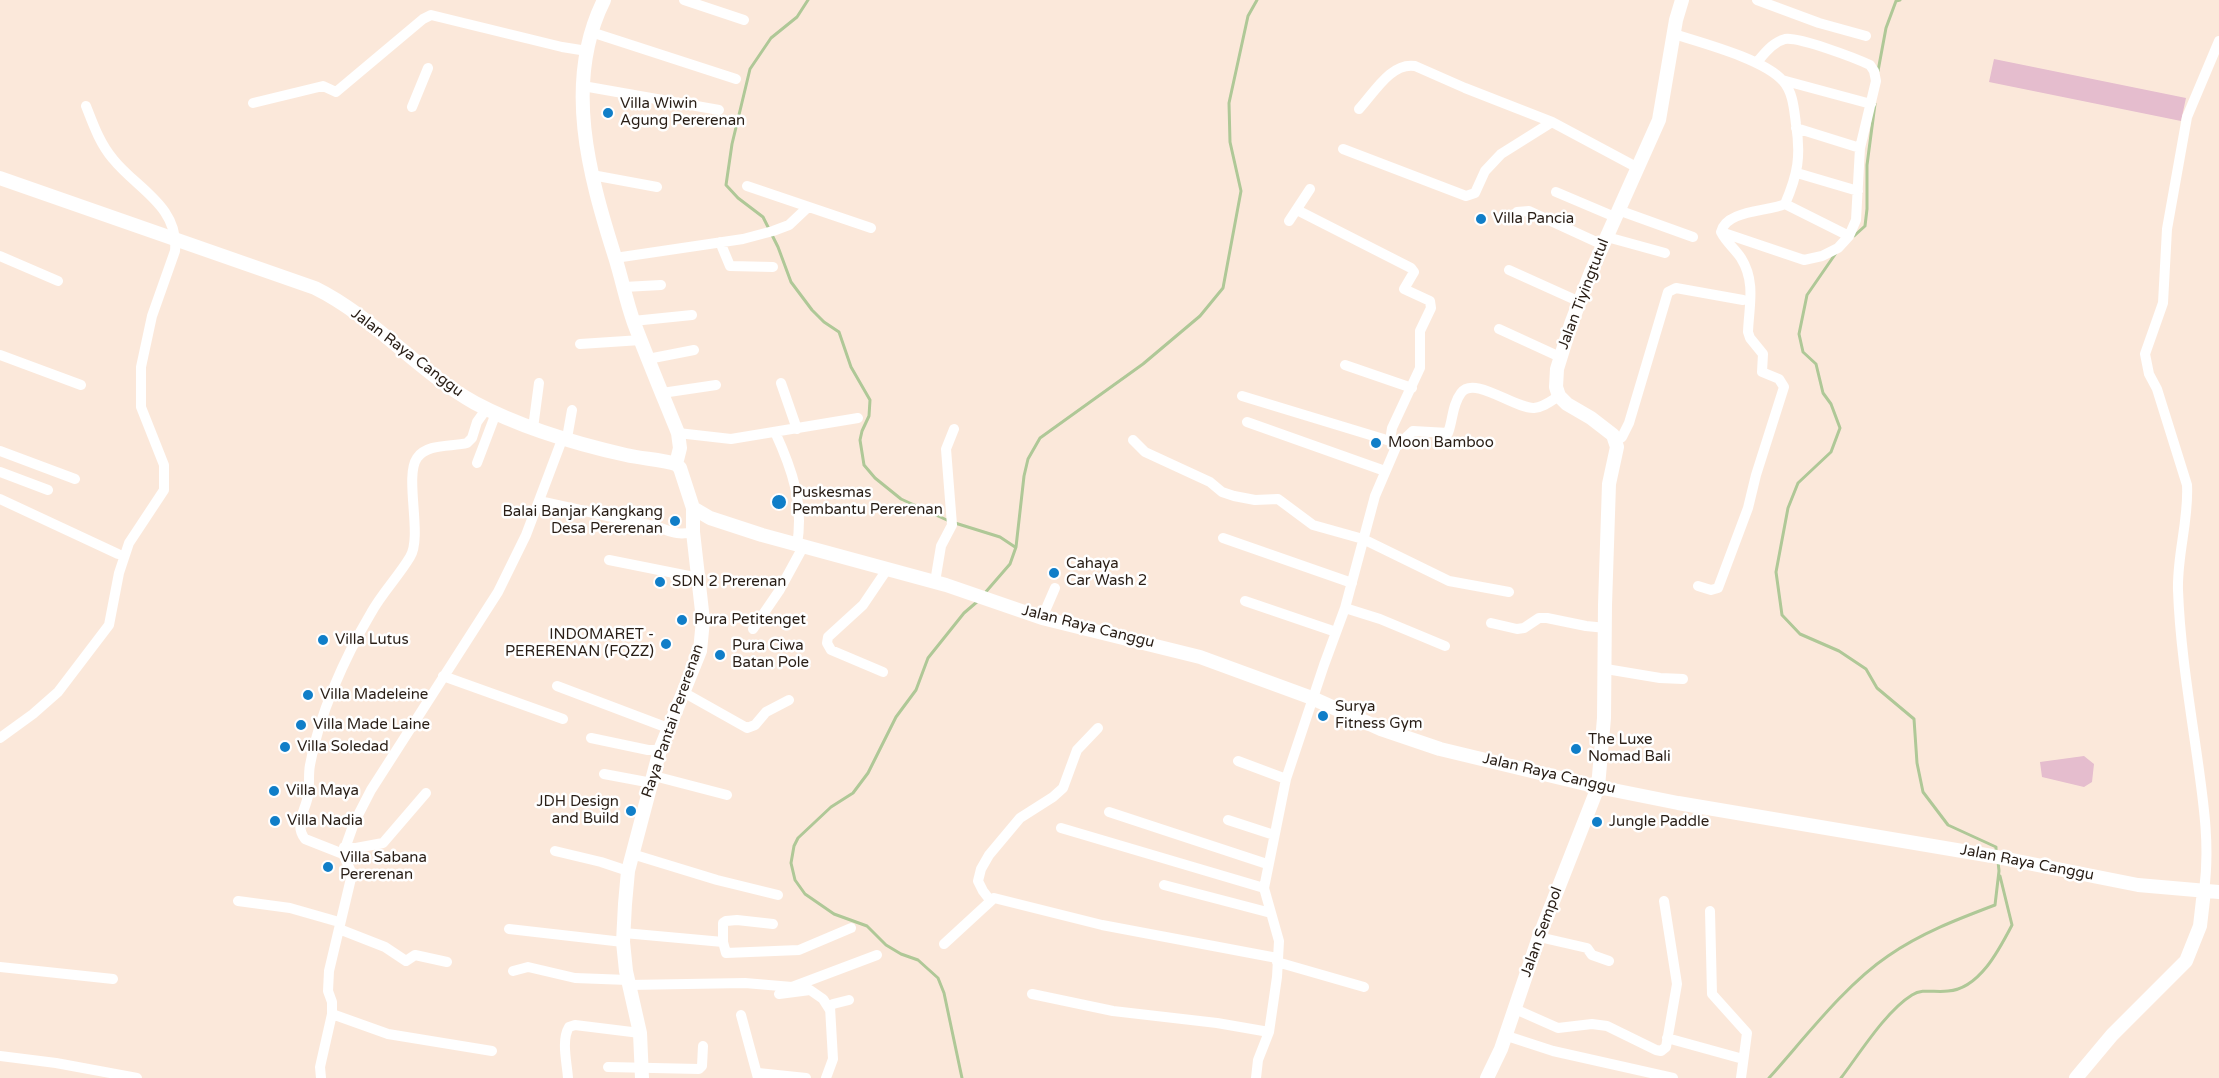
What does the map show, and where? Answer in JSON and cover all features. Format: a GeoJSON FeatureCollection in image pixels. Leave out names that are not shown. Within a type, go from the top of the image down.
{"type":"FeatureCollection","features":[{"type":"Feature","properties":{"kind":"street"},"geometry":{"type":"LineString","coordinates":[[604,0],[591,32],[587,51],[583,86],[585,142],[600,211],[633,321],[678,433],[680,448],[676,464],[680,468],[693,508]]}},
{"type":"Feature","properties":{"kind":"street"},"geometry":{"type":"LineString","coordinates":[[684,0],[744,20]]}},
{"type":"Feature","properties":{"kind":"street","name":"Jalan Tiyingtutul"},"geometry":{"type":"LineString","coordinates":[[1559,396],[1556,387],[1560,357],[1616,214],[1654,132],[1662,108],[1678,10],[1682,0]]}},
{"type":"Feature","properties":{"kind":"street"},"geometry":{"type":"LineString","coordinates":[[1757,0],[1818,23],[1866,36]]}},
{"type":"Feature","properties":{"kind":"street"},"geometry":{"type":"LineString","coordinates":[[253,103],[323,86],[336,92],[430,15],[587,51]]}},
{"type":"Feature","properties":{"kind":"street"},"geometry":{"type":"LineString","coordinates":[[591,32],[736,79]]}},
{"type":"Feature","properties":{"kind":"street"},"geometry":{"type":"LineString","coordinates":[[1674,34],[1757,63],[1782,80],[1871,104]]}},
{"type":"Feature","properties":{"kind":"street"},"geometry":{"type":"LineString","coordinates":[[1721,232],[1804,260],[1813,259],[1838,248],[1849,236],[1856,220],[1860,148],[1876,81],[1870,65],[1795,39],[1778,42],[1768,49],[1757,63]]}},
{"type":"Feature","properties":{"kind":"street"},"geometry":{"type":"LineString","coordinates":[[2076,1078],[2112,1035],[2186,961],[2200,926],[2206,833],[2178,591],[2178,570],[2188,500],[2187,484],[2145,354],[2163,303],[2167,229],[2187,117],[2219,41]]}},
{"type":"Feature","properties":{"kind":"street"},"geometry":{"type":"LineString","coordinates":[[1359,109],[1391,73],[1406,64],[1552,122],[1638,168]]}},
{"type":"Feature","properties":{"kind":"street"},"geometry":{"type":"LineString","coordinates":[[412,107],[428,68]]}},
{"type":"Feature","properties":{"kind":"street"},"geometry":{"type":"LineString","coordinates":[[1782,80],[1791,96],[1799,160],[1785,204]]}},
{"type":"Feature","properties":{"kind":"street"},"geometry":{"type":"LineString","coordinates":[[583,86],[719,110]]}},
{"type":"Feature","properties":{"kind":"street"},"geometry":{"type":"LineString","coordinates":[[0,738],[58,692],[109,625],[119,573],[129,543],[164,490],[164,465],[141,407],[141,367],[152,316],[175,251],[176,240],[169,217],[163,207],[113,160],[96,133],[86,105]]}},
{"type":"Feature","properties":{"kind":"street"},"geometry":{"type":"LineString","coordinates":[[1343,149],[1466,196],[1475,192],[1485,171],[1501,154],[1552,122]]}},
{"type":"Feature","properties":{"kind":"street"},"geometry":{"type":"LineString","coordinates":[[1796,128],[1860,148]]}},
{"type":"Feature","properties":{"kind":"street"},"geometry":{"type":"LineString","coordinates":[[1797,172],[1858,191]]}},
{"type":"Feature","properties":{"kind":"street"},"geometry":{"type":"LineString","coordinates":[[592,175],[657,187]]}},
{"type":"Feature","properties":{"kind":"street","name":"Jalan Raya Canggu"},"geometry":{"type":"LineString","coordinates":[[0,178],[315,288],[330,296],[442,383],[492,411],[533,428],[612,452],[676,464]]}},
{"type":"Feature","properties":{"kind":"street"},"geometry":{"type":"LineString","coordinates":[[747,186],[871,228]]}},
{"type":"Feature","properties":{"kind":"street"},"geometry":{"type":"LineString","coordinates":[[1289,221],[1310,189]]}},
{"type":"Feature","properties":{"kind":"street"},"geometry":{"type":"LineString","coordinates":[[1556,192],[1616,214],[1693,237]]}},
{"type":"Feature","properties":{"kind":"street"},"geometry":{"type":"LineString","coordinates":[[1721,232],[1725,223],[1740,215],[1785,204],[1849,236]]}},
{"type":"Feature","properties":{"kind":"street"},"geometry":{"type":"LineString","coordinates":[[615,258],[743,239],[789,225],[807,208]]}},
{"type":"Feature","properties":{"kind":"street"},"geometry":{"type":"LineString","coordinates":[[1256,1078],[1257,1059],[1269,1032],[1277,977],[1278,931],[1264,888],[1286,779],[1312,698],[1346,608],[1363,539],[1393,444],[1392,428],[1420,368],[1420,331],[1431,308],[1430,301],[1404,289],[1414,272],[1411,268],[1297,210]]}},
{"type":"Feature","properties":{"kind":"street"},"geometry":{"type":"LineString","coordinates":[[1517,212],[1529,210],[1605,241],[1665,253]]}},
{"type":"Feature","properties":{"kind":"street"},"geometry":{"type":"LineString","coordinates":[[1698,586],[1711,590],[1718,588],[1748,508],[1784,387],[1779,379],[1762,372],[1763,354],[1748,332],[1750,278],[1739,254],[1721,232]]}},
{"type":"Feature","properties":{"kind":"street"},"geometry":{"type":"LineString","coordinates":[[720,242],[730,266],[773,267]]}},
{"type":"Feature","properties":{"kind":"street"},"geometry":{"type":"LineString","coordinates":[[0,256],[58,281]]}},
{"type":"Feature","properties":{"kind":"street"},"geometry":{"type":"LineString","coordinates":[[1509,270],[1580,302]]}},
{"type":"Feature","properties":{"kind":"street"},"geometry":{"type":"LineString","coordinates":[[624,287],[661,285]]}},
{"type":"Feature","properties":{"kind":"street"},"geometry":{"type":"LineString","coordinates":[[1616,441],[1622,437],[1629,423],[1668,292],[1676,288],[1743,300]]}},
{"type":"Feature","properties":{"kind":"street"},"geometry":{"type":"LineString","coordinates":[[633,321],[692,315]]}},
{"type":"Feature","properties":{"kind":"street"},"geometry":{"type":"LineString","coordinates":[[1499,329],[1560,357]]}},
{"type":"Feature","properties":{"kind":"street"},"geometry":{"type":"LineString","coordinates":[[580,344],[641,340]]}},
{"type":"Feature","properties":{"kind":"street"},"geometry":{"type":"LineString","coordinates":[[648,359],[694,350]]}},
{"type":"Feature","properties":{"kind":"street"},"geometry":{"type":"LineString","coordinates":[[0,355],[81,385]]}},
{"type":"Feature","properties":{"kind":"street"},"geometry":{"type":"LineString","coordinates":[[1346,365],[1412,388]]}},
{"type":"Feature","properties":{"kind":"street"},"geometry":{"type":"LineString","coordinates":[[533,428],[539,383]]}},
{"type":"Feature","properties":{"kind":"street"},"geometry":{"type":"LineString","coordinates":[[781,383],[797,429]]}},
{"type":"Feature","properties":{"kind":"street"},"geometry":{"type":"LineString","coordinates":[[662,393],[716,385]]}},
{"type":"Feature","properties":{"kind":"street"},"geometry":{"type":"LineString","coordinates":[[1393,444],[1413,431],[1448,433],[1457,400],[1466,387],[1482,389],[1532,408],[1541,407],[1559,396],[1567,405],[1613,435],[1616,441],[1616,453],[1609,484],[1605,604],[1606,669],[1598,787]]}},
{"type":"Feature","properties":{"kind":"street"},"geometry":{"type":"LineString","coordinates":[[1242,396],[1393,444]]}},
{"type":"Feature","properties":{"kind":"street"},"geometry":{"type":"LineString","coordinates":[[321,1078],[320,1067],[332,1014],[328,981],[352,874],[343,851],[371,789],[498,592],[526,535],[565,437],[572,410]]}},
{"type":"Feature","properties":{"kind":"street"},"geometry":{"type":"LineString","coordinates":[[477,463],[492,411]]}},
{"type":"Feature","properties":{"kind":"street"},"geometry":{"type":"LineString","coordinates":[[426,793],[384,843],[343,851],[305,839],[300,829],[301,817],[309,793],[310,763],[334,690],[361,631],[412,554],[415,460],[422,453],[443,445],[467,443],[472,438],[477,422],[492,411]]}},
{"type":"Feature","properties":{"kind":"street"},"geometry":{"type":"LineString","coordinates":[[678,433],[730,439],[858,418]]}},
{"type":"Feature","properties":{"kind":"street"},"geometry":{"type":"LineString","coordinates":[[1247,422],[1385,471]]}},
{"type":"Feature","properties":{"kind":"street"},"geometry":{"type":"LineString","coordinates":[[935,582],[941,546],[952,525],[946,449],[954,429]]}},
{"type":"Feature","properties":{"kind":"street"},"geometry":{"type":"LineString","coordinates":[[753,629],[779,591],[800,546],[798,503],[788,460],[775,432]]}},
{"type":"Feature","properties":{"kind":"street"},"geometry":{"type":"LineString","coordinates":[[1133,440],[1145,452],[1210,482],[1222,492],[1255,500],[1278,499],[1312,525],[1363,539],[1449,581],[1509,592]]}},
{"type":"Feature","properties":{"kind":"street"},"geometry":{"type":"LineString","coordinates":[[0,451],[75,479]]}},
{"type":"Feature","properties":{"kind":"street"},"geometry":{"type":"LineString","coordinates":[[0,472],[48,490]]}},
{"type":"Feature","properties":{"kind":"street"},"geometry":{"type":"LineString","coordinates":[[0,499],[118,554]]}},
{"type":"Feature","properties":{"kind":"street"},"geometry":{"type":"LineString","coordinates":[[539,501],[694,537],[710,518]]}},
{"type":"Feature","properties":{"kind":"street","name":"Jalan Raya Canggu"},"geometry":{"type":"LineString","coordinates":[[693,508],[710,518],[800,546],[935,582],[1042,618],[1200,657],[1312,698],[1380,729],[1431,746],[1598,787],[1678,803],[2015,860],[2138,885],[2219,892]]}},
{"type":"Feature","properties":{"kind":"street","name":"Raya Pantai Pererenan"},"geometry":{"type":"LineString","coordinates":[[642,1072],[640,1033],[628,982],[624,938],[628,871],[660,750],[700,651],[703,620],[693,508]]}},
{"type":"Feature","properties":{"kind":"street"},"geometry":{"type":"LineString","coordinates":[[1223,538],[1352,583]]}},
{"type":"Feature","properties":{"kind":"street"},"geometry":{"type":"LineString","coordinates":[[609,560],[699,578]]}},
{"type":"Feature","properties":{"kind":"street"},"geometry":{"type":"LineString","coordinates":[[883,672],[831,650],[827,643],[828,637],[863,605],[886,570]]}},
{"type":"Feature","properties":{"kind":"street"},"geometry":{"type":"LineString","coordinates":[[1042,618],[1055,588]]}},
{"type":"Feature","properties":{"kind":"street"},"geometry":{"type":"LineString","coordinates":[[1245,601],[1336,632]]}},
{"type":"Feature","properties":{"kind":"street"},"geometry":{"type":"LineString","coordinates":[[1346,608],[1380,619],[1445,646]]}},
{"type":"Feature","properties":{"kind":"street"},"geometry":{"type":"LineString","coordinates":[[1491,623],[1517,629],[1524,628],[1539,618],[1547,618],[1606,628]]}},
{"type":"Feature","properties":{"kind":"street"},"geometry":{"type":"LineString","coordinates":[[1606,669],[1660,678],[1683,679]]}},
{"type":"Feature","properties":{"kind":"street"},"geometry":{"type":"LineString","coordinates":[[444,676],[562,719]]}},
{"type":"Feature","properties":{"kind":"street"},"geometry":{"type":"LineString","coordinates":[[557,686],[668,728]]}},
{"type":"Feature","properties":{"kind":"street"},"geometry":{"type":"LineString","coordinates":[[684,692],[747,728],[754,725],[766,712],[789,700]]}},
{"type":"Feature","properties":{"kind":"street"},"geometry":{"type":"LineString","coordinates":[[990,900],[978,881],[981,869],[989,855],[1020,818],[1063,788],[1077,750],[1098,728]]}},
{"type":"Feature","properties":{"kind":"street"},"geometry":{"type":"LineString","coordinates":[[591,738],[648,750],[660,750]]}},
{"type":"Feature","properties":{"kind":"street"},"geometry":{"type":"LineString","coordinates":[[1238,761],[1286,779]]}},
{"type":"Feature","properties":{"kind":"street"},"geometry":{"type":"LineString","coordinates":[[604,774],[653,779],[727,795]]}},
{"type":"Feature","properties":{"kind":"street","name":"Jalan Sempol"},"geometry":{"type":"LineString","coordinates":[[1487,1078],[1507,1036],[1539,938],[1598,787]]}},
{"type":"Feature","properties":{"kind":"street"},"geometry":{"type":"LineString","coordinates":[[1108,812],[1268,864]]}},
{"type":"Feature","properties":{"kind":"street"},"geometry":{"type":"LineString","coordinates":[[1228,820],[1274,835]]}},
{"type":"Feature","properties":{"kind":"street"},"geometry":{"type":"LineString","coordinates":[[1061,828],[1264,888]]}},
{"type":"Feature","properties":{"kind":"street"},"geometry":{"type":"LineString","coordinates":[[555,851],[601,861],[628,871]]}},
{"type":"Feature","properties":{"kind":"street"},"geometry":{"type":"LineString","coordinates":[[632,854],[717,880],[778,895]]}},
{"type":"Feature","properties":{"kind":"street"},"geometry":{"type":"LineString","coordinates":[[1164,885],[1271,913]]}},
{"type":"Feature","properties":{"kind":"street"},"geometry":{"type":"LineString","coordinates":[[944,944],[990,900],[997,898],[1102,925],[1277,960],[1364,987]]}},
{"type":"Feature","properties":{"kind":"street"},"geometry":{"type":"LineString","coordinates":[[238,901],[290,908],[339,926],[385,947],[406,961],[415,955],[447,963]]}},
{"type":"Feature","properties":{"kind":"street"},"geometry":{"type":"LineString","coordinates":[[1515,1009],[1558,1028],[1592,1024],[1607,1026],[1661,1051],[1666,1047],[1677,984],[1664,901]]}},
{"type":"Feature","properties":{"kind":"street"},"geometry":{"type":"LineString","coordinates":[[1710,911],[1712,994],[1747,1033],[1741,1078]]}},
{"type":"Feature","properties":{"kind":"street"},"geometry":{"type":"LineString","coordinates":[[772,924],[726,921],[723,923],[723,942],[726,953],[800,950],[850,928]]}},
{"type":"Feature","properties":{"kind":"street"},"geometry":{"type":"LineString","coordinates":[[509,929],[624,938],[723,942]]}},
{"type":"Feature","properties":{"kind":"street"},"geometry":{"type":"LineString","coordinates":[[1539,938],[1587,948],[1592,955],[1609,961]]}},
{"type":"Feature","properties":{"kind":"street"},"geometry":{"type":"LineString","coordinates":[[513,971],[528,967],[575,978],[628,982],[744,982],[792,987],[877,955]]}},
{"type":"Feature","properties":{"kind":"street"},"geometry":{"type":"LineString","coordinates":[[0,967],[113,980]]}},
{"type":"Feature","properties":{"kind":"street"},"geometry":{"type":"LineString","coordinates":[[779,994],[810,990],[823,999],[830,1010]]}},
{"type":"Feature","properties":{"kind":"street"},"geometry":{"type":"LineString","coordinates":[[1032,994],[1113,1011],[1217,1023],[1269,1032]]}},
{"type":"Feature","properties":{"kind":"street"},"geometry":{"type":"LineString","coordinates":[[826,1078],[833,1059],[830,1010],[832,1004],[849,1000]]}},
{"type":"Feature","properties":{"kind":"street"},"geometry":{"type":"LineString","coordinates":[[332,1014],[388,1034],[492,1051]]}},
{"type":"Feature","properties":{"kind":"street"},"geometry":{"type":"LineString","coordinates":[[741,1015],[758,1075],[806,1078]]}},
{"type":"Feature","properties":{"kind":"street"},"geometry":{"type":"LineString","coordinates":[[568,1078],[566,1029],[569,1027],[640,1033]]}},
{"type":"Feature","properties":{"kind":"street"},"geometry":{"type":"LineString","coordinates":[[1507,1036],[1553,1051],[1673,1078]]}},
{"type":"Feature","properties":{"kind":"street"},"geometry":{"type":"LineString","coordinates":[[1667,1038],[1743,1059]]}},
{"type":"Feature","properties":{"kind":"street"},"geometry":{"type":"LineString","coordinates":[[608,1067],[642,1072],[699,1069],[703,1064],[702,1046]]}},
{"type":"Feature","properties":{"kind":"street"},"geometry":{"type":"LineString","coordinates":[[0,1056],[56,1063],[137,1078]]}},
{"type":"Feature","properties":{"kind":"shaded area"},"geometry":{"type":"Polygon","coordinates":[[[1994,59],[2186,98],[2181,121],[1989,82],[1994,59]]]}},
{"type":"Feature","properties":{"kind":"shaded area"},"geometry":{"type":"Polygon","coordinates":[[[2084,756],[2094,764],[2092,782],[2084,787],[2042,777],[2040,762],[2084,756]]]}},
{"type":"Feature","properties":{"kind":"waterway"},"geometry":{"type":"LineString","coordinates":[[808,0],[797,17],[771,38],[750,69],[732,144],[726,185],[738,198],[763,217],[778,247],[791,282],[812,310],[839,332],[851,367],[870,400],[869,416],[860,440],[864,465],[875,478],[901,499],[949,521]]}},
{"type":"Feature","properties":{"kind":"waterway"},"geometry":{"type":"LineString","coordinates":[[984,594],[1010,564],[1016,547],[1028,459],[1040,438],[1143,364],[1200,316],[1223,288],[1241,191],[1230,142],[1229,103],[1248,16],[1257,0]]}},
{"type":"Feature","properties":{"kind":"waterway"},"geometry":{"type":"LineString","coordinates":[[1878,71],[1886,28],[1896,1],[1900,0]]}},
{"type":"Feature","properties":{"kind":"waterway"},"geometry":{"type":"LineString","coordinates":[[1854,236],[1865,226],[1867,165],[1875,104]]}},
{"type":"Feature","properties":{"kind":"waterway"},"geometry":{"type":"LineString","coordinates":[[1836,253],[1807,295],[1799,334],[1803,352],[1816,364],[1823,393],[1831,404],[1840,428],[1831,452],[1798,483],[1788,508],[1776,572],[1782,615],[1800,634],[1839,651],[1866,669],[1877,688],[1914,719],[1917,763],[1923,792],[1948,825],[1996,847],[1996,851]]}},
{"type":"Feature","properties":{"kind":"waterway"},"geometry":{"type":"LineString","coordinates":[[955,523],[1000,537],[1015,547]]}},
{"type":"Feature","properties":{"kind":"waterway"},"geometry":{"type":"LineString","coordinates":[[962,1078],[944,993],[938,978],[918,960],[886,945],[867,926],[834,914],[805,894],[795,880],[791,863],[798,838],[831,807],[853,793],[868,773],[896,717],[916,690],[928,658],[964,613],[978,601]]}},
{"type":"Feature","properties":{"kind":"waterway"},"geometry":{"type":"LineString","coordinates":[[1769,1078],[1825,1013],[1872,968],[1927,933],[1995,905],[1998,861]]}},
{"type":"Feature","properties":{"kind":"waterway"},"geometry":{"type":"LineString","coordinates":[[1841,1078],[1874,1033],[1902,1002],[1920,992],[1959,989],[1987,967],[2012,925],[2000,876]]}},
{"type":"Feature","properties":{"kind":"place","name":"Villa Wiwin Agung Pererenan"},"geometry":{"type":"Point","coordinates":[608,113]}},
{"type":"Feature","properties":{"kind":"place","name":"Villa Pancia"},"geometry":{"type":"Point","coordinates":[1481,219]}},
{"type":"Feature","properties":{"kind":"place","name":"Moon Bamboo"},"geometry":{"type":"Point","coordinates":[1376,443]}},
{"type":"Feature","properties":{"kind":"place","name":"Puskesmas Pembantu Pererenan"},"geometry":{"type":"Point","coordinates":[779,502]}},
{"type":"Feature","properties":{"kind":"place","name":"Balai Banjar Kangkang Desa Pererenan"},"geometry":{"type":"Point","coordinates":[675,521]}},
{"type":"Feature","properties":{"kind":"place","name":"Cahaya Car Wash 2"},"geometry":{"type":"Point","coordinates":[1054,573]}},
{"type":"Feature","properties":{"kind":"place","name":"SDN 2 Prerenan"},"geometry":{"type":"Point","coordinates":[660,582]}},
{"type":"Feature","properties":{"kind":"place","name":"Pura Petitenget"},"geometry":{"type":"Point","coordinates":[682,620]}},
{"type":"Feature","properties":{"kind":"place","name":"Villa Lutus"},"geometry":{"type":"Point","coordinates":[323,640]}},
{"type":"Feature","properties":{"kind":"place","name":"INDOMARET - PERERENAN (FQZZ)"},"geometry":{"type":"Point","coordinates":[666,644]}},
{"type":"Feature","properties":{"kind":"place","name":"Pura Ciwa Batan Pole"},"geometry":{"type":"Point","coordinates":[720,655]}},
{"type":"Feature","properties":{"kind":"place","name":"Villa Madeleine"},"geometry":{"type":"Point","coordinates":[308,695]}},
{"type":"Feature","properties":{"kind":"place","name":"Surya Fitness Gym"},"geometry":{"type":"Point","coordinates":[1323,716]}},
{"type":"Feature","properties":{"kind":"place","name":"Villa Made Laine"},"geometry":{"type":"Point","coordinates":[301,725]}},
{"type":"Feature","properties":{"kind":"place","name":"Villa Soledad"},"geometry":{"type":"Point","coordinates":[285,747]}},
{"type":"Feature","properties":{"kind":"place","name":"The Luxe Nomad Bali"},"geometry":{"type":"Point","coordinates":[1576,749]}},
{"type":"Feature","properties":{"kind":"place","name":"Villa Maya"},"geometry":{"type":"Point","coordinates":[274,791]}},
{"type":"Feature","properties":{"kind":"place","name":"JDH Design and Build"},"geometry":{"type":"Point","coordinates":[631,811]}},
{"type":"Feature","properties":{"kind":"place","name":"Villa Nadia"},"geometry":{"type":"Point","coordinates":[275,821]}},
{"type":"Feature","properties":{"kind":"place","name":"Jungle Paddle"},"geometry":{"type":"Point","coordinates":[1597,822]}},
{"type":"Feature","properties":{"kind":"place","name":"Villa Sabana Pererenan"},"geometry":{"type":"Point","coordinates":[328,867]}}]}
